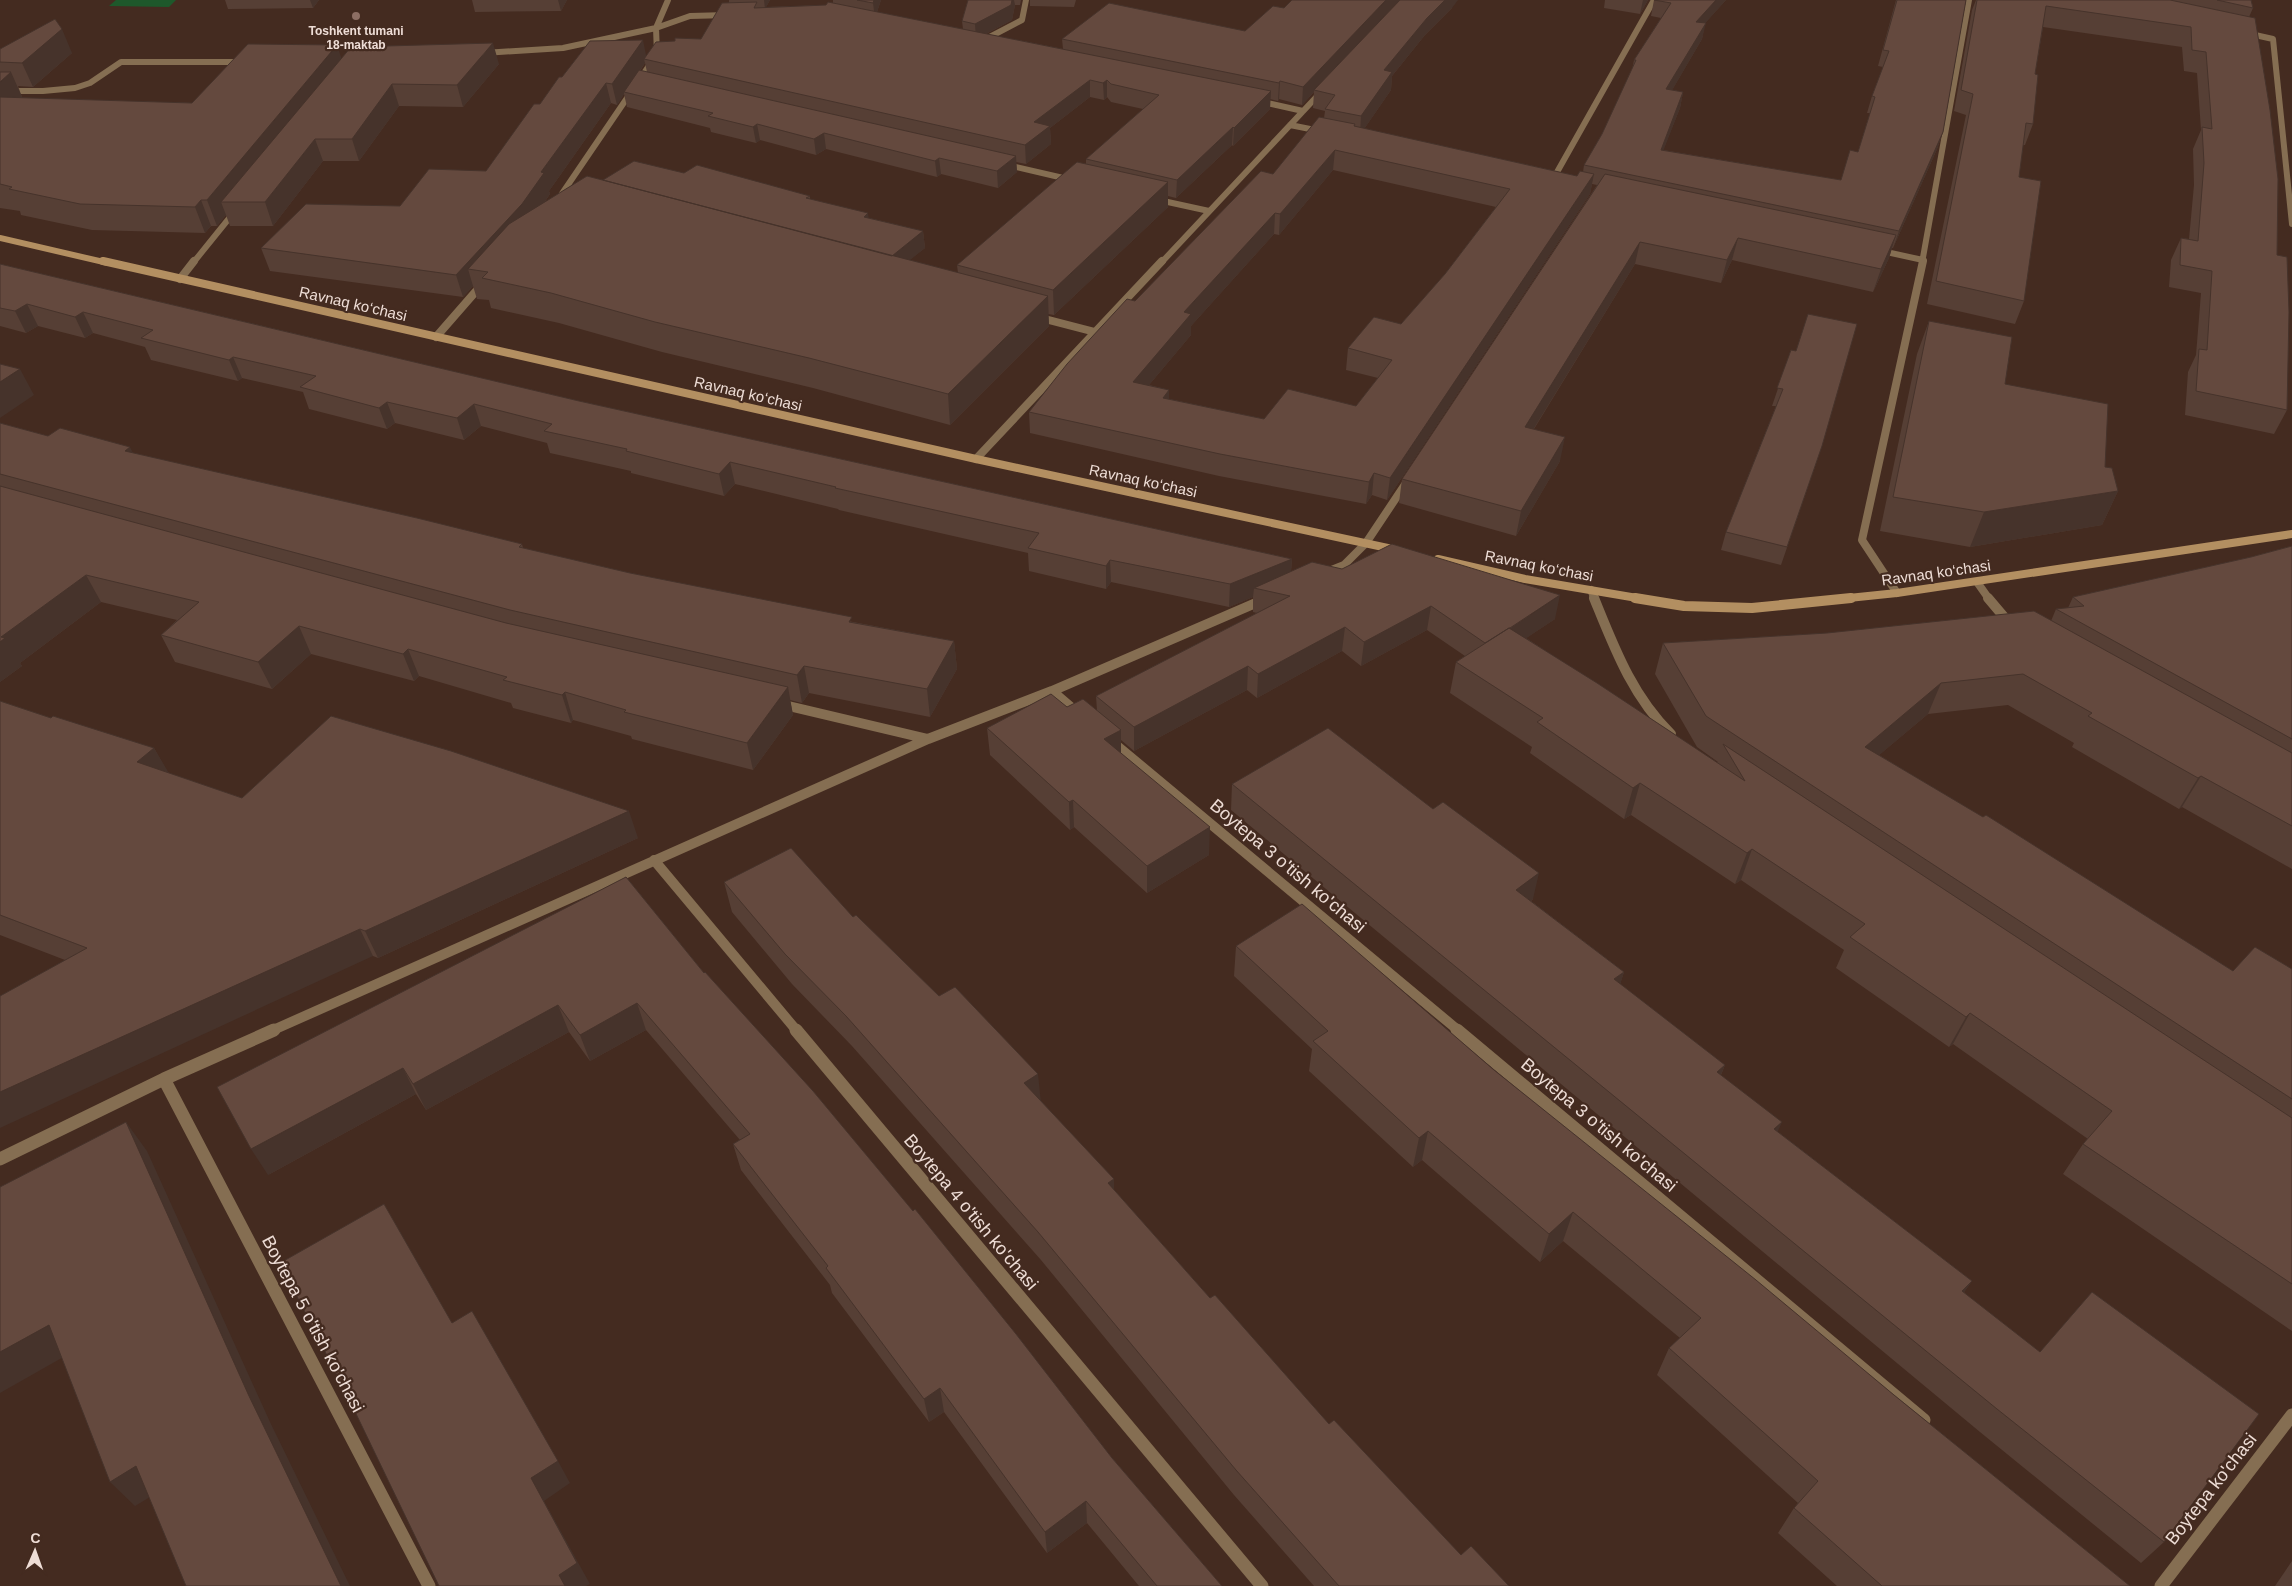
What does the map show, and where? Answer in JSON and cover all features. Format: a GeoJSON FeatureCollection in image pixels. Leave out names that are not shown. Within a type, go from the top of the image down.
{"type":"FeatureCollection","features":[{"type":"Feature","properties":{"kind":"street"},"geometry":{"type":"LineString","coordinates":[[552,206],[565,192],[657,54],[656,28],[668,0]]}},
{"type":"Feature","properties":{"kind":"street"},"geometry":{"type":"LineString","coordinates":[[986,46],[976,44],[1022,20],[1026,0]]}},
{"type":"Feature","properties":{"kind":"street"},"geometry":{"type":"LineString","coordinates":[[1552,181],[1654,0]]}},
{"type":"Feature","properties":{"kind":"street"},"geometry":{"type":"LineString","coordinates":[[1896,593],[1862,540],[1923,260],[1969,0]]}},
{"type":"Feature","properties":{"kind":"street"},"geometry":{"type":"LineString","coordinates":[[475,53],[563,48],[656,28],[690,16],[737,15]]}},
{"type":"Feature","properties":{"kind":"street"},"geometry":{"type":"LineString","coordinates":[[2235,30],[2273,39],[2292,224]]}},
{"type":"Feature","properties":{"kind":"street"},"geometry":{"type":"LineString","coordinates":[[0,91],[76,88],[92,82],[114,64],[121,62],[249,62]]}},
{"type":"Feature","properties":{"kind":"street"},"geometry":{"type":"LineString","coordinates":[[640,80],[649,82]]}},
{"type":"Feature","properties":{"kind":"street"},"geometry":{"type":"LineString","coordinates":[[976,459],[1329,83]]}},
{"type":"Feature","properties":{"kind":"street"},"geometry":{"type":"LineString","coordinates":[[1255,101],[1303,111]]}},
{"type":"Feature","properties":{"kind":"street"},"geometry":{"type":"LineString","coordinates":[[1290,125],[1329,133]]}},
{"type":"Feature","properties":{"kind":"street"},"geometry":{"type":"LineString","coordinates":[[997,162],[1083,182]]}},
{"type":"Feature","properties":{"kind":"street"},"geometry":{"type":"LineString","coordinates":[[1542,179],[1561,183]]}},
{"type":"Feature","properties":{"kind":"street"},"geometry":{"type":"LineString","coordinates":[[565,192],[574,194]]}},
{"type":"Feature","properties":{"kind":"street"},"geometry":{"type":"LineString","coordinates":[[1151,198],[1209,211]]}},
{"type":"Feature","properties":{"kind":"street"},"geometry":{"type":"LineString","coordinates":[[180,279],[241,204]]}},
{"type":"Feature","properties":{"kind":"street","name":"Ravnaq ko‘chasi"},"geometry":{"type":"LineString","coordinates":[[0,238],[976,459],[1404,551]]}},
{"type":"Feature","properties":{"kind":"street"},"geometry":{"type":"LineString","coordinates":[[1866,248],[1923,260]]}},
{"type":"Feature","properties":{"kind":"street"},"geometry":{"type":"LineString","coordinates":[[436,337],[487,279]]}},
{"type":"Feature","properties":{"kind":"street"},"geometry":{"type":"LineString","coordinates":[[1029,315],[1095,332]]}},
{"type":"Feature","properties":{"kind":"street"},"geometry":{"type":"LineString","coordinates":[[1316,576],[1344,565],[1366,543],[1415,469]]}},
{"type":"Feature","properties":{"kind":"street","name":"Ravnaq ko‘chasi"},"geometry":{"type":"LineString","coordinates":[[1432,558],[1525,579],[1684,606],[1752,608],[1896,593],[1977,582],[2292,534]]}},
{"type":"Feature","properties":{"kind":"street"},"geometry":{"type":"LineString","coordinates":[[1977,582],[2001,615],[2020,633]]}},
{"type":"Feature","properties":{"kind":"street"},"geometry":{"type":"LineString","coordinates":[[1591,590],[1630,681],[1664,728],[1678,740]]}},
{"type":"Feature","properties":{"kind":"street"},"geometry":{"type":"LineString","coordinates":[[0,1159],[164,1079],[654,860],[928,739],[1052,691],[1271,596]]}},
{"type":"Feature","properties":{"kind":"street","name":"Boytepa 3 o'tish ko'chasi"},"geometry":{"type":"LineString","coordinates":[[1052,691],[1932,1426]]}},
{"type":"Feature","properties":{"kind":"street"},"geometry":{"type":"LineString","coordinates":[[766,701],[928,739]]}},
{"type":"Feature","properties":{"kind":"street","name":"Boytepa 4 o'tish ko'chasi"},"geometry":{"type":"LineString","coordinates":[[654,860],[1262,1586]]}},
{"type":"Feature","properties":{"kind":"street","name":"Boytepa 5 o'tish ko'chasi"},"geometry":{"type":"LineString","coordinates":[[164,1079],[429,1586]]}},
{"type":"Feature","properties":{"kind":"street","name":"Boytepa ko'chasi"},"geometry":{"type":"LineString","coordinates":[[2160,1586],[2292,1415]]}},
{"type":"Feature","properties":{"kind":"green space"},"geometry":{"type":"Polygon","coordinates":[[[116,0],[176,0],[169,7],[109,6],[116,0]]]}},
{"type":"Feature","properties":{"kind":"building"},"geometry":{"type":"Polygon","coordinates":[[[857,0],[874,0],[873,3],[857,0]]]}},
{"type":"Feature","properties":{"kind":"building"},"geometry":{"type":"Polygon","coordinates":[[[968,0],[1012,0],[1011,5],[975,24],[962,21],[968,0]]]}},
{"type":"Feature","properties":{"kind":"building"},"geometry":{"type":"Polygon","coordinates":[[[1292,0],[1386,0],[1303,87],[1062,39],[1109,3],[1245,31],[1273,6],[1284,8],[1292,0]]]}},
{"type":"Feature","properties":{"kind":"building"},"geometry":{"type":"Polygon","coordinates":[[[1400,0],[1445,0],[1427,18],[1384,70],[1392,72],[1361,116],[1325,109],[1335,95],[1314,90],[1400,0]]]}},
{"type":"Feature","properties":{"kind":"building"},"geometry":{"type":"Polygon","coordinates":[[[1654,0],[1716,0],[1696,22],[1706,23],[1666,89],[1683,92],[1661,150],[1841,180],[1850,150],[1858,152],[1875,97],[1872,96],[1889,51],[1883,50],[1897,0],[1966,0],[1943,132],[1899,231],[1584,165],[1602,134],[1636,60],[1634,60],[1671,3],[1654,0]]]}},
{"type":"Feature","properties":{"kind":"building"},"geometry":{"type":"Polygon","coordinates":[[[1977,0],[2170,0],[2255,18],[2270,110],[2278,179],[2277,255],[2287,257],[2289,312],[2287,410],[2196,391],[2199,349],[2207,350],[2212,271],[2180,265],[2181,238],[2198,241],[2204,163],[2202,127],[2212,129],[2206,52],[2192,50],[2191,27],[2046,6],[2035,74],[2038,75],[2033,124],[2026,123],[2019,177],[2041,181],[2024,301],[1936,281],[1973,94],[1961,90],[1977,0]]]}},
{"type":"Feature","properties":{"kind":"building"},"geometry":{"type":"Polygon","coordinates":[[[2217,0],[2251,0],[2253,8],[2217,0]]]}},
{"type":"Feature","properties":{"kind":"building"},"geometry":{"type":"Polygon","coordinates":[[[757,2],[754,8],[826,5],[828,2],[1271,91],[1177,180],[1086,159],[1159,95],[1111,84],[1107,80],[1103,83],[1090,80],[1034,122],[1050,126],[1025,145],[644,59],[656,42],[675,41],[675,38],[701,39],[722,3],[757,2]]]}},
{"type":"Feature","properties":{"kind":"building"},"geometry":{"type":"Polygon","coordinates":[[[55,19],[62,29],[22,63],[0,62],[0,49],[55,19]]]}},
{"type":"Feature","properties":{"kind":"building"},"geometry":{"type":"Polygon","coordinates":[[[643,40],[612,84],[606,83],[541,172],[544,173],[522,204],[456,275],[261,248],[306,204],[400,206],[429,169],[486,171],[534,104],[540,104],[559,77],[562,77],[590,41],[643,40]]]}},
{"type":"Feature","properties":{"kind":"building"},"geometry":{"type":"Polygon","coordinates":[[[493,43],[457,85],[392,84],[352,139],[315,139],[265,202],[221,202],[351,47],[493,43]]]}},
{"type":"Feature","properties":{"kind":"building"},"geometry":{"type":"Polygon","coordinates":[[[248,44],[337,45],[207,200],[201,200],[195,207],[80,204],[9,189],[12,187],[0,184],[0,97],[192,103],[248,44]]]}},
{"type":"Feature","properties":{"kind":"building"},"geometry":{"type":"Polygon","coordinates":[[[639,70],[1016,156],[997,171],[939,158],[935,161],[824,133],[814,139],[757,124],[753,127],[708,116],[713,113],[624,92],[639,70]]]}},
{"type":"Feature","properties":{"kind":"building"},"geometry":{"type":"Polygon","coordinates":[[[0,72],[11,72],[0,82],[0,72]]]}},
{"type":"Feature","properties":{"kind":"building"},"geometry":{"type":"Polygon","coordinates":[[[1319,117],[1577,176],[1580,171],[1594,174],[1390,478],[1374,473],[1369,482],[1220,454],[1029,412],[1067,364],[1127,299],[1135,301],[1261,171],[1273,174],[1319,117]],[[1335,150],[1280,214],[1275,213],[1184,312],[1191,314],[1133,382],[1169,390],[1163,398],[1264,419],[1288,389],[1356,406],[1392,360],[1348,348],[1374,317],[1401,324],[1445,274],[1510,189],[1335,150]]]}},
{"type":"Feature","properties":{"kind":"building"},"geometry":{"type":"Polygon","coordinates":[[[634,161],[684,173],[697,165],[810,196],[806,198],[868,213],[864,217],[923,231],[892,256],[603,180],[634,161]]]}},
{"type":"Feature","properties":{"kind":"building"},"geometry":{"type":"Polygon","coordinates":[[[1077,162],[1168,182],[1053,290],[957,265],[1077,162]]]}},
{"type":"Feature","properties":{"kind":"building"},"geometry":{"type":"Polygon","coordinates":[[[1605,174],[1896,235],[1881,269],[1738,238],[1727,260],[1640,242],[1525,427],[1565,437],[1521,511],[1402,479],[1605,174]]]}},
{"type":"Feature","properties":{"kind":"building"},"geometry":{"type":"Polygon","coordinates":[[[587,176],[1048,296],[948,394],[809,358],[655,322],[551,293],[482,278],[488,272],[468,269],[509,224],[587,176]]]}},
{"type":"Feature","properties":{"kind":"building"},"geometry":{"type":"Polygon","coordinates":[[[0,264],[579,401],[1292,559],[1230,584],[1110,560],[1106,566],[1028,548],[1039,533],[835,488],[730,462],[719,474],[626,451],[627,449],[544,431],[552,424],[474,404],[457,418],[387,402],[379,408],[300,387],[316,376],[233,357],[229,360],[141,338],[153,330],[83,312],[75,317],[27,304],[15,311],[0,308],[0,264]]]}},
{"type":"Feature","properties":{"kind":"building"},"geometry":{"type":"Polygon","coordinates":[[[1808,314],[1857,324],[1822,446],[1787,547],[1726,532],[1783,389],[1777,388],[1791,350],[1796,351],[1808,314]]]}},
{"type":"Feature","properties":{"kind":"building"},"geometry":{"type":"Polygon","coordinates":[[[1929,321],[2012,337],[2005,384],[2108,404],[2105,467],[2112,468],[2118,491],[1984,512],[1893,497],[1929,321]]]}},
{"type":"Feature","properties":{"kind":"building"},"geometry":{"type":"Polygon","coordinates":[[[0,364],[20,369],[0,382],[0,364]]]}},
{"type":"Feature","properties":{"kind":"building"},"geometry":{"type":"Polygon","coordinates":[[[0,423],[48,436],[60,428],[130,447],[125,451],[522,544],[519,547],[630,573],[852,617],[849,622],[954,641],[927,689],[804,666],[797,675],[510,610],[0,474],[0,423]]]}},
{"type":"Feature","properties":{"kind":"building"},"geometry":{"type":"Polygon","coordinates":[[[0,486],[506,623],[788,687],[747,743],[624,712],[626,710],[565,692],[562,695],[503,680],[507,677],[408,649],[403,654],[299,626],[258,662],[161,635],[199,602],[86,575],[1,637],[5,638],[0,642],[0,486]]]}},
{"type":"Feature","properties":{"kind":"building"},"geometry":{"type":"Polygon","coordinates":[[[1392,544],[1560,595],[1485,643],[1431,606],[1364,642],[1345,627],[1258,674],[1248,666],[1134,727],[1096,696],[1290,596],[1254,588],[1312,562],[1342,569],[1392,544]]]}},
{"type":"Feature","properties":{"kind":"building"},"geometry":{"type":"Polygon","coordinates":[[[2292,546],[2292,739],[2056,609],[2084,606],[2073,597],[2292,546]]]}},
{"type":"Feature","properties":{"kind":"building"},"geometry":{"type":"Polygon","coordinates":[[[2034,611],[2292,753],[2292,826],[2201,776],[2198,778],[2088,716],[2092,713],[2023,674],[1941,683],[1865,747],[1983,817],[1986,815],[2233,971],[2255,947],[2292,969],[2292,1099],[1706,716],[1663,643],[1827,633],[2034,611]]]}},
{"type":"Feature","properties":{"kind":"building"},"geometry":{"type":"Polygon","coordinates":[[[1509,628],[1597,683],[1745,781],[1723,744],[2292,1118],[2292,1284],[2083,1144],[2112,1111],[1970,1013],[1966,1017],[1850,937],[1865,924],[1752,849],[1747,853],[1640,783],[1633,788],[1537,722],[1543,718],[1456,662],[1509,628]]]}},
{"type":"Feature","properties":{"kind":"building"},"geometry":{"type":"Polygon","coordinates":[[[1051,694],[1067,707],[1083,699],[1121,730],[1104,739],[1210,827],[1147,866],[1073,800],[1069,802],[987,728],[1051,694]]]}},
{"type":"Feature","properties":{"kind":"building"},"geometry":{"type":"Polygon","coordinates":[[[0,701],[154,748],[137,762],[242,798],[331,716],[451,751],[629,811],[365,931],[360,929],[0,1092],[0,996],[87,948],[0,915],[0,701]]]}},
{"type":"Feature","properties":{"kind":"building"},"geometry":{"type":"Polygon","coordinates":[[[1328,728],[1433,809],[1443,802],[1539,873],[1516,890],[1624,972],[1614,979],[1725,1065],[1717,1072],[1782,1122],[1774,1129],[1972,1281],[1962,1291],[2040,1352],[2092,1292],[2259,1414],[2164,1542],[1997,1409],[1232,784],[1328,728]]]}},
{"type":"Feature","properties":{"kind":"building"},"geometry":{"type":"Polygon","coordinates":[[[791,848],[853,917],[856,915],[939,996],[955,987],[1038,1074],[1024,1083],[1114,1179],[1108,1183],[1210,1298],[1215,1295],[1329,1424],[1334,1420],[1461,1555],[1471,1546],[1509,1586],[1339,1586],[1236,1470],[1038,1232],[846,1016],[785,954],[724,882],[791,848]]]}},
{"type":"Feature","properties":{"kind":"building"},"geometry":{"type":"Polygon","coordinates":[[[626,877],[704,973],[813,1091],[913,1211],[915,1209],[1016,1334],[1112,1458],[1222,1586],[1157,1586],[1086,1501],[1045,1532],[940,1388],[924,1399],[826,1268],[828,1266],[733,1144],[750,1134],[637,1003],[580,1035],[558,1005],[413,1084],[403,1068],[251,1149],[217,1087],[626,877]]]}},
{"type":"Feature","properties":{"kind":"building"},"geometry":{"type":"Polygon","coordinates":[[[1302,904],[1494,1070],[1756,1280],[1894,1395],[2130,1586],[1882,1586],[1794,1508],[1818,1481],[1669,1348],[1701,1318],[1573,1212],[1549,1234],[1428,1131],[1419,1138],[1313,1041],[1328,1031],[1236,946],[1302,904]]]}},
{"type":"Feature","properties":{"kind":"building"},"geometry":{"type":"Polygon","coordinates":[[[126,1122],[249,1396],[341,1586],[186,1586],[136,1466],[110,1482],[49,1325],[0,1352],[0,1187],[126,1122]]]}},
{"type":"Feature","properties":{"kind":"building"},"geometry":{"type":"Polygon","coordinates":[[[384,1204],[452,1323],[472,1311],[558,1461],[531,1478],[577,1563],[559,1575],[565,1586],[439,1586],[346,1393],[280,1263],[384,1204]]]}},
{"type":"Feature","properties":{"kind":"place","name":"Toshkent tumani 18-maktab"},"geometry":{"type":"Point","coordinates":[356,16]}}]}
